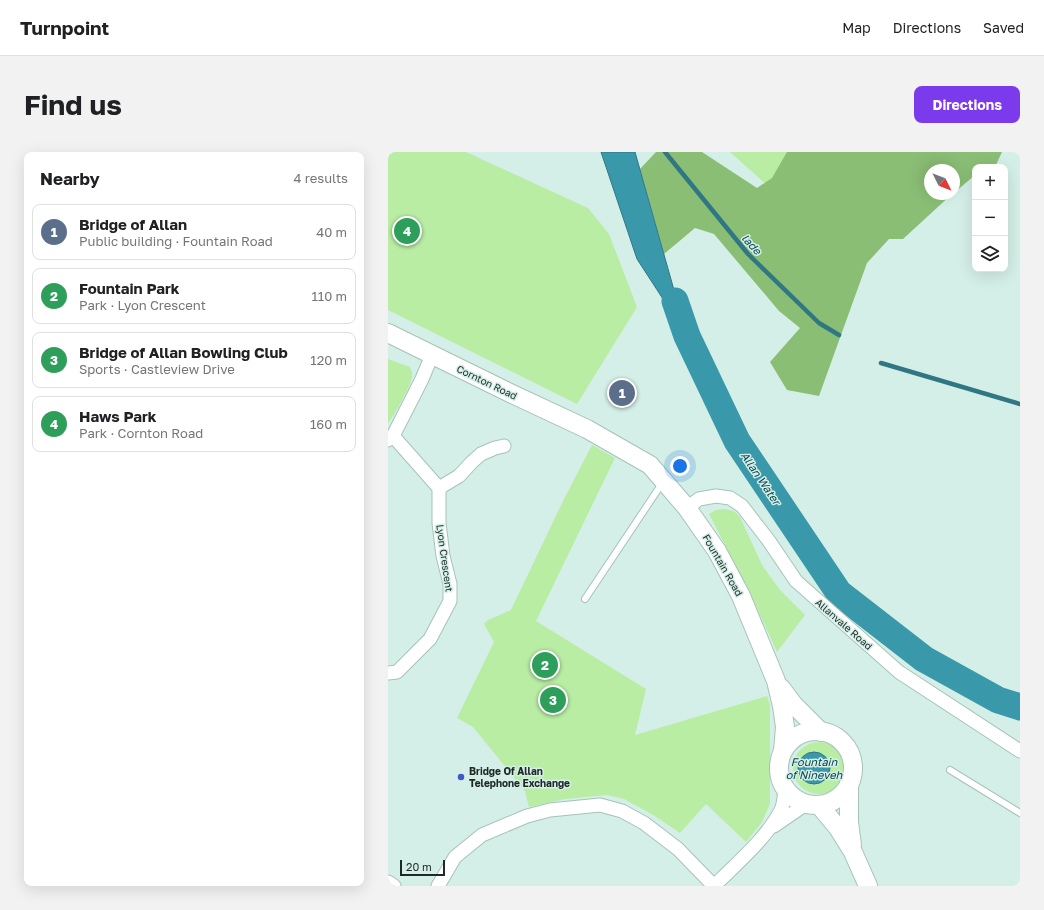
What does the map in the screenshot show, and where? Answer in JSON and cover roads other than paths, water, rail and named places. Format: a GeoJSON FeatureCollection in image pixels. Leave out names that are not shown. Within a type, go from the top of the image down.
{"type":"FeatureCollection","features":[{"type":"Feature","properties":{"kind":"main road","name":"Cornton Road"},"geometry":{"type":"LineString","coordinates":[[388,333],[587,428]]}},
{"type":"Feature","properties":{"kind":"main road","name":"Fountain Road"},"geometry":{"type":"LineString","coordinates":[[587,428],[650,465],[687,508],[717,551],[741,596],[776,681],[782,706],[784,727],[783,751]]}},
{"type":"Feature","properties":{"kind":"main road"},"geometry":{"type":"LineString","coordinates":[[776,681],[793,704],[821,732]]}},
{"type":"Feature","properties":{"kind":"main road"},"geometry":{"type":"LineString","coordinates":[[849,784],[844,792],[828,803],[812,804],[794,798],[785,790],[781,780],[779,770],[783,751],[790,742],[799,735],[810,732],[821,732],[832,735],[841,742],[848,751],[852,762],[852,773],[849,784],[849,822],[853,852]]}},
{"type":"Feature","properties":{"kind":"main road"},"geometry":{"type":"LineString","coordinates":[[812,804],[838,828],[853,852],[868,886]]}},
{"type":"Feature","properties":{"kind":"street"},"geometry":{"type":"LineString","coordinates":[[432,355],[422,379],[391,438],[439,488],[459,476],[481,454],[504,446]]}},
{"type":"Feature","properties":{"kind":"street","name":"Lyon Crescent"},"geometry":{"type":"LineString","coordinates":[[388,673],[396,672],[430,638],[450,601],[450,584],[443,556],[439,523],[439,488]]}},
{"type":"Feature","properties":{"kind":"street","name":"Allanvale Road"},"geometry":{"type":"LineString","coordinates":[[687,508],[699,499],[716,496],[730,498],[742,506],[769,541],[796,581],[893,667],[1020,751]]}},
{"type":"Feature","properties":{"kind":"street"},"geometry":{"type":"LineString","coordinates":[[438,886],[454,857],[482,834],[535,814],[550,810],[600,805],[622,811],[644,823],[678,849],[714,886],[769,829],[784,803],[785,790]]}},
{"type":"Feature","properties":{"kind":"street"},"geometry":{"type":"LineString","coordinates":[[769,829],[812,804]]}},
{"type":"Feature","properties":{"kind":"street"},"geometry":{"type":"LineString","coordinates":[[388,882],[394,886]]}},
{"type":"Feature","properties":{"kind":"lane"},"geometry":{"type":"LineString","coordinates":[[585,599],[664,481]]}},
{"type":"Feature","properties":{"kind":"lane"},"geometry":{"type":"LineString","coordinates":[[950,770],[1020,813]]}},
{"type":"Feature","properties":{"kind":"water"},"geometry":{"type":"Polygon","coordinates":[[[601,152],[635,152],[687,336],[637,259],[601,152]]]}},
{"type":"Feature","properties":{"kind":"water","name":"Fountain of Nineveh"},"geometry":{"type":"Polygon","coordinates":[[[811,752],[817,752],[827,759],[830,768],[829,774],[823,781],[817,784],[811,784],[801,777],[798,771],[798,765],[805,755],[811,752]]]}},
{"type":"Feature","properties":{"kind":"waterway","name":"lade"},"geometry":{"type":"LineString","coordinates":[[665,152],[748,254],[819,323],[839,335]]}},
{"type":"Feature","properties":{"kind":"waterway","name":"Allan Water"},"geometry":{"type":"LineString","coordinates":[[675,301],[687,336],[737,441],[839,593],[924,659],[998,700],[1020,707]]}},
{"type":"Feature","properties":{"kind":"waterway","name":"lade"},"geometry":{"type":"LineString","coordinates":[[881,363],[1020,404]]}},
{"type":"Feature","properties":{"kind":"place","name":"Haws Park"},"geometry":{"type":"Point","coordinates":[407,231]}},
{"type":"Feature","properties":{"kind":"place","name":"Bridge of Allan"},"geometry":{"type":"Point","coordinates":[622,393]}},
{"type":"Feature","properties":{"kind":"place","name":"Fountain Park"},"geometry":{"type":"Point","coordinates":[545,665]}},
{"type":"Feature","properties":{"kind":"place","name":"Bridge of Allan Bowling Club"},"geometry":{"type":"Point","coordinates":[553,700]}},
{"type":"Feature","properties":{"kind":"place","name":"Bridge Of Allan Telephone Exchange"},"geometry":{"type":"Point","coordinates":[461,777]}}]}
